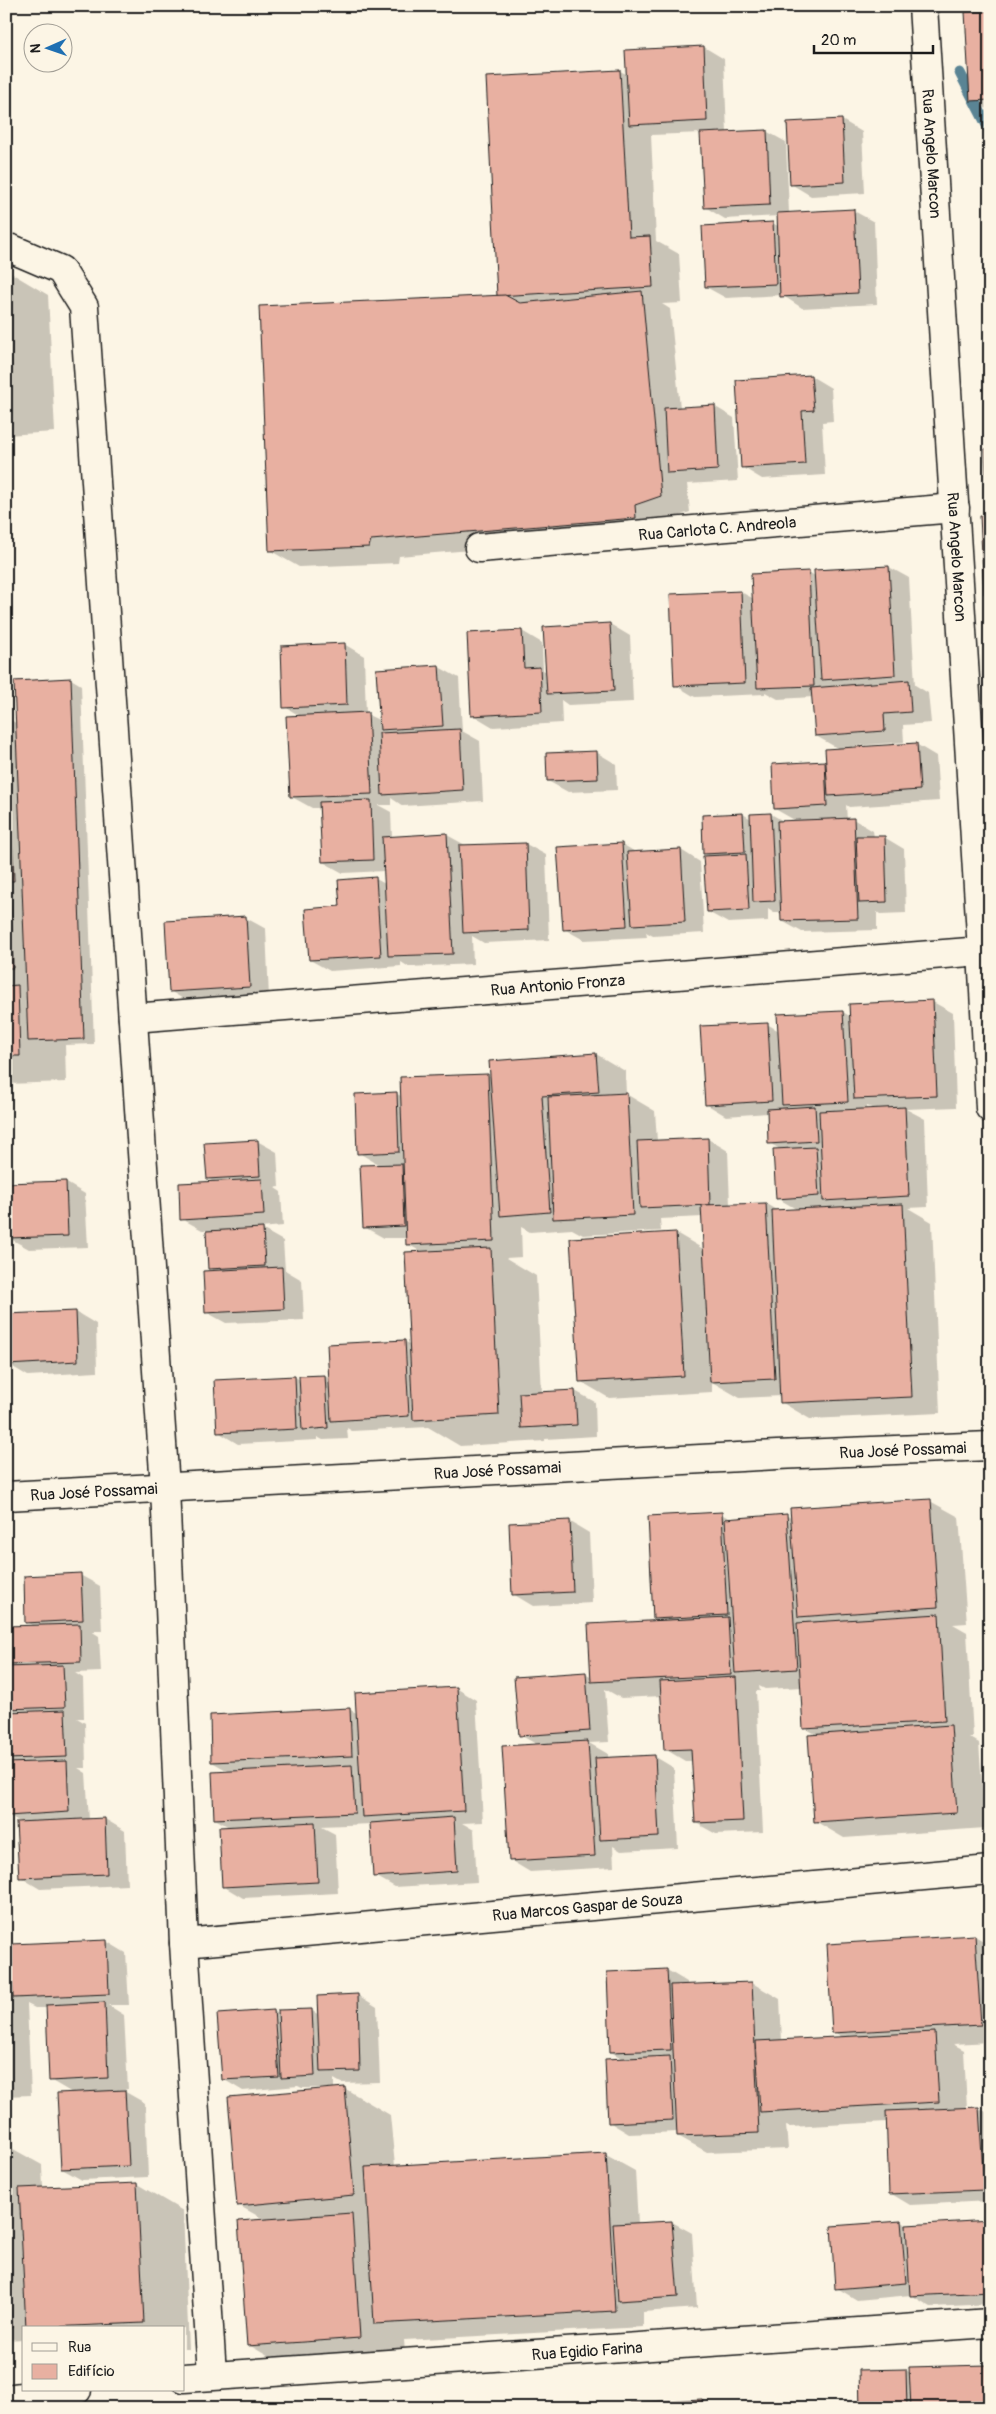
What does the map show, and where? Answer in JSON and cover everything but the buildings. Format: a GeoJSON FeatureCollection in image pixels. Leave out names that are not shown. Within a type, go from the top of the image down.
{"type":"FeatureCollection","features":[{"type":"Feature","properties":{"kind":"street","name":"Rua Angelo Marcon"},"geometry":{"type":"LineString","coordinates":[[923,6],[982,951],[990,1108]]}},
{"type":"Feature","properties":{"kind":"street"},"geometry":{"type":"LineString","coordinates":[[9,249],[61,270],[84,307],[165,1488],[184,1943],[212,2374]]}},
{"type":"Feature","properties":{"kind":"street","name":"Rua Carlota C. Andreola"},"geometry":{"type":"LineString","coordinates":[[479,548],[955,508]]}},
{"type":"Feature","properties":{"kind":"street","name":"Rua Antonio Fronza"},"geometry":{"type":"LineString","coordinates":[[133,1018],[982,951]]}},
{"type":"Feature","properties":{"kind":"street","name":"Rua José Possamai"},"geometry":{"type":"LineString","coordinates":[[6,1496],[990,1446]]}},
{"type":"Feature","properties":{"kind":"street","name":"Rua Marcos Gaspar de Souza"},"geometry":{"type":"LineString","coordinates":[[184,1943],[990,1870]]}},
{"type":"Feature","properties":{"kind":"street","name":"Rua Egidio Farina"},"geometry":{"type":"LineString","coordinates":[[185,2378],[212,2374],[990,2323]]}},
{"type":"Feature","properties":{"kind":"street"},"geometry":{"type":"LineString","coordinates":[[6,2399],[61,2392]]}},
{"type":"Feature","properties":{"kind":"waterway"},"geometry":{"type":"LineString","coordinates":[[960,73],[990,131]]}}]}
